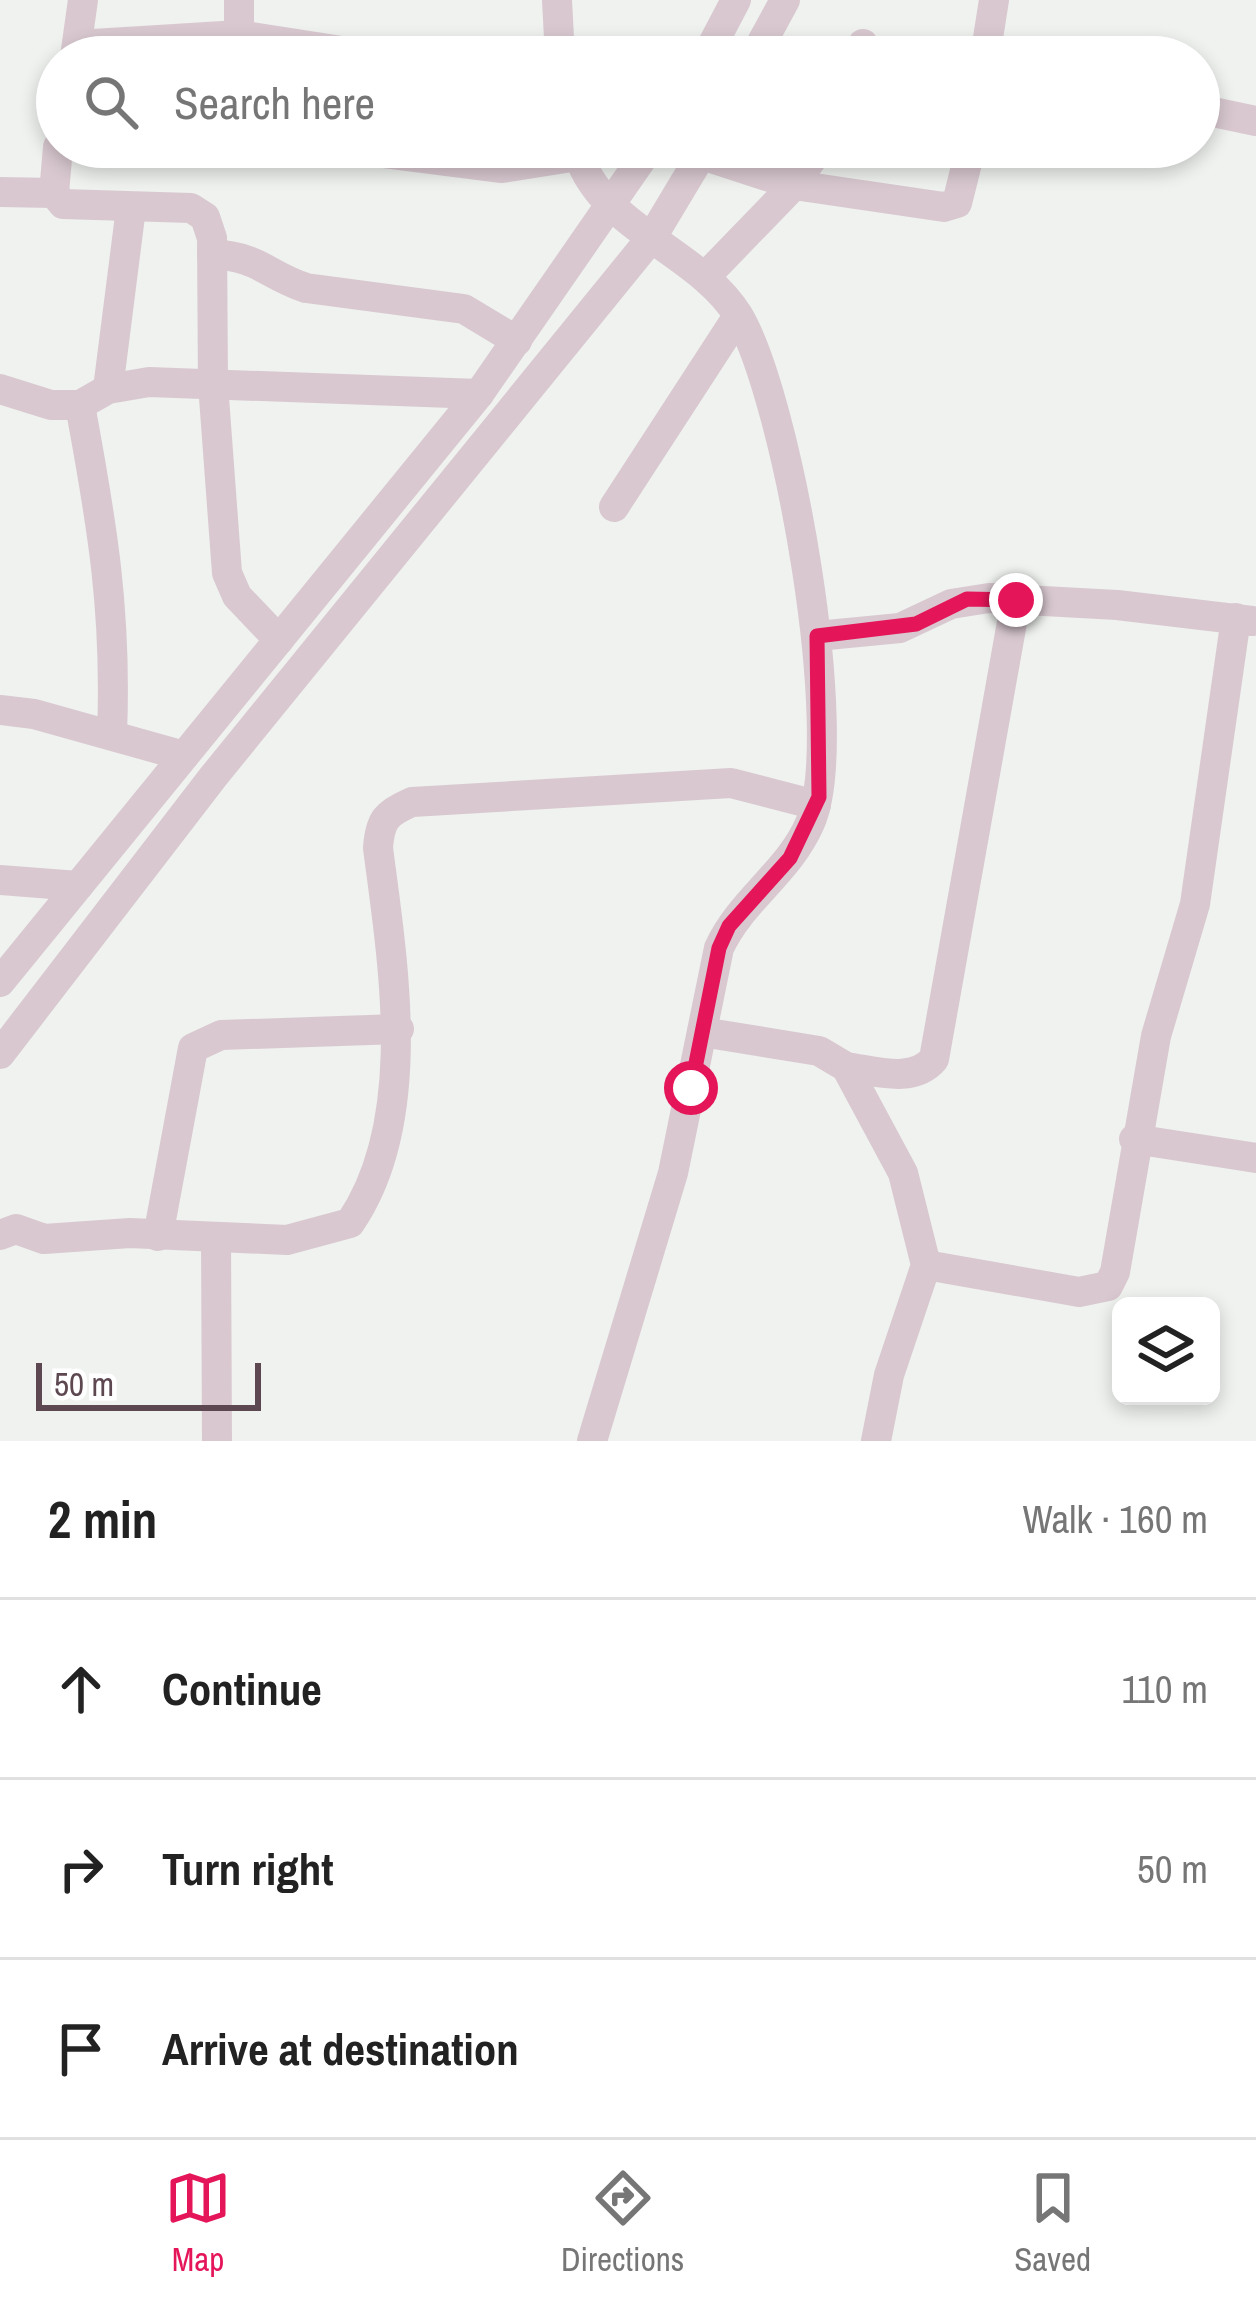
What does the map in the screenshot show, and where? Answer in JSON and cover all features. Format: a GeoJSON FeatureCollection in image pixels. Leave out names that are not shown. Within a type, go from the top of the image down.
{"type":"FeatureCollection","features":[{"type":"Feature","properties":{"kind":"street"},"geometry":{"type":"LineString","coordinates":[[78,36],[83,0]]}},
{"type":"Feature","properties":{"kind":"street"},"geometry":{"type":"LineString","coordinates":[[239,0],[239,35]]}},
{"type":"Feature","properties":{"kind":"street"},"geometry":{"type":"LineString","coordinates":[[557,0],[559,36]]}},
{"type":"Feature","properties":{"kind":"street"},"geometry":{"type":"LineString","coordinates":[[717,36],[736,0]]}},
{"type":"Feature","properties":{"kind":"street"},"geometry":{"type":"LineString","coordinates":[[765,36],[785,0]]}},
{"type":"Feature","properties":{"kind":"street"},"geometry":{"type":"LineString","coordinates":[[988,36],[994,0]]}},
{"type":"Feature","properties":{"kind":"street"},"geometry":{"type":"LineString","coordinates":[[157,36],[245,36]]}},
{"type":"Feature","properties":{"kind":"street"},"geometry":{"type":"LineString","coordinates":[[1220,113],[1256,121]]}},
{"type":"Feature","properties":{"kind":"street"},"geometry":{"type":"LineString","coordinates":[[56,168],[54,193],[63,204],[191,208],[205,217],[212,254],[213,384],[227,573],[237,596],[279,640]]}},
{"type":"Feature","properties":{"kind":"street"},"geometry":{"type":"LineString","coordinates":[[590,168],[632,223],[705,277],[738,316],[771,400],[817,636],[821,764],[816,806],[790,858],[729,926],[719,948],[674,1173],[592,1441]]}},
{"type":"Feature","properties":{"kind":"street"},"geometry":{"type":"LineString","coordinates":[[0,1054],[632,223],[645,168]]}},
{"type":"Feature","properties":{"kind":"street"},"geometry":{"type":"LineString","coordinates":[[0,982],[479,394],[517,341],[687,168]]}},
{"type":"Feature","properties":{"kind":"street"},"geometry":{"type":"LineString","coordinates":[[750,168],[794,184],[944,207],[957,203],[964,192],[967,168]]}},
{"type":"Feature","properties":{"kind":"street"},"geometry":{"type":"LineString","coordinates":[[705,277],[805,168]]}},
{"type":"Feature","properties":{"kind":"street"},"geometry":{"type":"LineString","coordinates":[[0,192],[54,193]]}},
{"type":"Feature","properties":{"kind":"street"},"geometry":{"type":"LineString","coordinates":[[108,389],[131,208]]}},
{"type":"Feature","properties":{"kind":"street"},"geometry":{"type":"LineString","coordinates":[[212,254],[253,258],[281,280],[306,288],[464,309],[517,341]]}},
{"type":"Feature","properties":{"kind":"street"},"geometry":{"type":"LineString","coordinates":[[614,507],[738,316]]}},
{"type":"Feature","properties":{"kind":"street"},"geometry":{"type":"LineString","coordinates":[[0,389],[51,405],[80,405],[108,389],[149,382],[479,394]]}},
{"type":"Feature","properties":{"kind":"street"},"geometry":{"type":"LineString","coordinates":[[80,405],[110,569],[116,639],[112,734]]}},
{"type":"Feature","properties":{"kind":"street"},"geometry":{"type":"LineString","coordinates":[[817,636],[916,624],[967,599],[1246,620],[1195,904],[1156,1036],[1134,1139],[1120,1256],[1108,1286],[1079,1292],[926,1265]]}},
{"type":"Feature","properties":{"kind":"street"},"geometry":{"type":"LineString","coordinates":[[702,1032],[819,1051],[847,1067],[907,1074],[923,1072],[934,1059],[1016,600]]}},
{"type":"Feature","properties":{"kind":"street"},"geometry":{"type":"LineString","coordinates":[[0,710],[112,734],[184,756]]}},
{"type":"Feature","properties":{"kind":"street"},"geometry":{"type":"LineString","coordinates":[[0,1235],[16,1229],[44,1239],[287,1240],[350,1223],[364,1202],[380,1146],[399,1028],[378,848],[380,825],[388,812],[412,802],[585,796],[731,783],[816,806]]}},
{"type":"Feature","properties":{"kind":"street"},"geometry":{"type":"LineString","coordinates":[[0,880],[78,886]]}},
{"type":"Feature","properties":{"kind":"street"},"geometry":{"type":"LineString","coordinates":[[158,1236],[193,1048],[221,1036],[399,1028]]}},
{"type":"Feature","properties":{"kind":"street"},"geometry":{"type":"LineString","coordinates":[[847,1067],[903,1173],[926,1265],[889,1375],[876,1441]]}},
{"type":"Feature","properties":{"kind":"street"},"geometry":{"type":"LineString","coordinates":[[1134,1139],[1256,1158]]}},
{"type":"Feature","properties":{"kind":"street"},"geometry":{"type":"LineString","coordinates":[[216,1238],[217,1441]]}},
{"type":"Feature","properties":{"kind":"route"},"geometry":{"type":"LineString","coordinates":[[691,1088],[719,948],[729,926],[790,858],[819,797],[817,636],[900,628],[967,599],[1016,600]]}}]}
